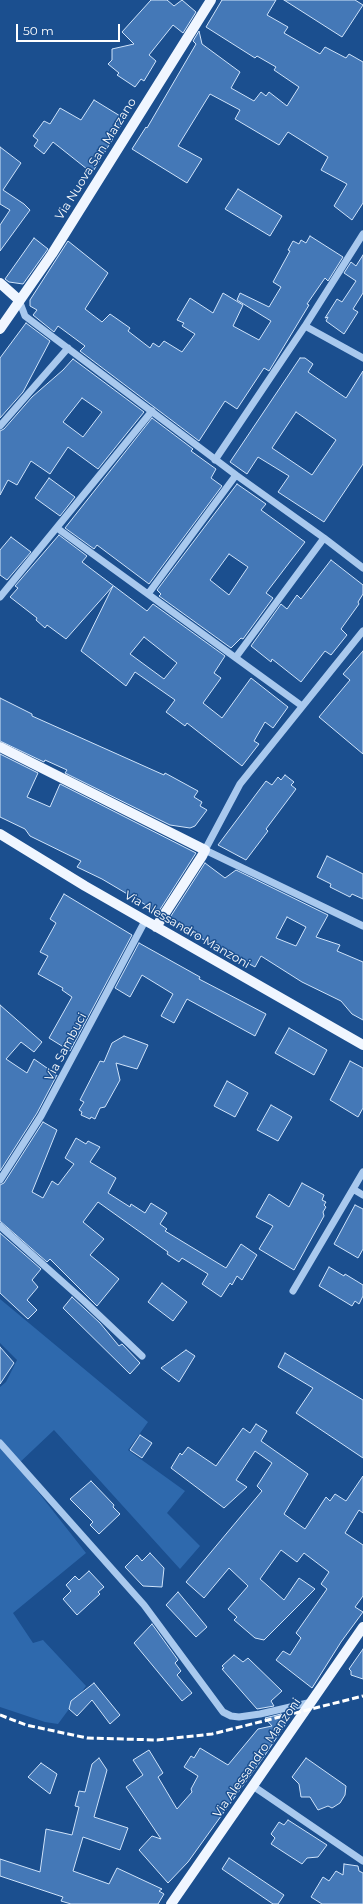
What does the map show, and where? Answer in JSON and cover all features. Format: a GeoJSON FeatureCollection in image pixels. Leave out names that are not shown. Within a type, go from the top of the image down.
{"type":"FeatureCollection","features":[{"type":"Feature","properties":{"kind":"main road","name":"Via Nuova San Marzano"},"geometry":{"type":"LineString","coordinates":[[0,329],[52,254],[211,0]]}},
{"type":"Feature","properties":{"kind":"main road"},"geometry":{"type":"LineString","coordinates":[[0,284],[19,300]]}},
{"type":"Feature","properties":{"kind":"main road"},"geometry":{"type":"LineString","coordinates":[[0,747],[205,850],[156,927]]}},
{"type":"Feature","properties":{"kind":"main road","name":"Via Alessandro Manzoni"},"geometry":{"type":"LineString","coordinates":[[0,834],[145,921],[363,1045]]}},
{"type":"Feature","properties":{"kind":"main road","name":"Via Alessandro Manzoni"},"geometry":{"type":"LineString","coordinates":[[171,1904],[363,1627]]}},
{"type":"Feature","properties":{"kind":"street"},"geometry":{"type":"LineString","coordinates":[[215,460],[306,326],[363,234]]}},
{"type":"Feature","properties":{"kind":"street"},"geometry":{"type":"LineString","coordinates":[[19,300],[25,316],[215,460],[324,538],[363,568]]}},
{"type":"Feature","properties":{"kind":"street"},"geometry":{"type":"LineString","coordinates":[[306,326],[363,358]]}},
{"type":"Feature","properties":{"kind":"street"},"geometry":{"type":"LineString","coordinates":[[0,426],[68,348]]}},
{"type":"Feature","properties":{"kind":"street"},"geometry":{"type":"LineString","coordinates":[[0,597],[152,411]]}},
{"type":"Feature","properties":{"kind":"street"},"geometry":{"type":"LineString","coordinates":[[148,594],[236,475]]}},
{"type":"Feature","properties":{"kind":"street"},"geometry":{"type":"LineString","coordinates":[[57,528],[302,706]]}},
{"type":"Feature","properties":{"kind":"street"},"geometry":{"type":"LineString","coordinates":[[236,657],[324,538]]}},
{"type":"Feature","properties":{"kind":"street"},"geometry":{"type":"LineString","coordinates":[[363,631],[240,784],[205,850],[363,926]]}},
{"type":"Feature","properties":{"kind":"street","name":"Via Sambuci"},"geometry":{"type":"LineString","coordinates":[[0,1180],[41,1116],[145,921]]}},
{"type":"Feature","properties":{"kind":"street"},"geometry":{"type":"LineString","coordinates":[[293,1291],[363,1172]]}},
{"type":"Feature","properties":{"kind":"street"},"geometry":{"type":"LineString","coordinates":[[353,1189],[363,1195]]}},
{"type":"Feature","properties":{"kind":"street"},"geometry":{"type":"LineString","coordinates":[[0,1226],[84,1301],[142,1356]]}},
{"type":"Feature","properties":{"kind":"street"},"geometry":{"type":"LineString","coordinates":[[0,1443],[144,1605],[223,1712],[231,1716],[239,1717],[260,1714],[312,1702]]}},
{"type":"Feature","properties":{"kind":"street"},"geometry":{"type":"LineString","coordinates":[[253,1786],[363,1861]]}},
{"type":"Feature","properties":{"kind":"shaded area"},"geometry":{"type":"Polygon","coordinates":[[[0,1299],[148,1422],[128,1450],[185,1491],[167,1513],[200,1546],[180,1569],[54,1430],[17,1465],[86,1553],[13,1613],[33,1643],[43,1640],[86,1686],[58,1724],[45,1722],[0,1707],[0,1387],[6,1382],[17,1360],[0,1343],[0,1299]]]}},
{"type":"Feature","properties":{"kind":"building"},"geometry":{"type":"Polygon","coordinates":[[[151,0],[167,0],[174,6],[182,0],[196,12],[183,33],[173,25],[149,55],[156,61],[144,81],[141,79],[135,87],[117,75],[119,73],[108,64],[112,60],[112,49],[134,44],[122,32],[151,0]]]}},
{"type":"Feature","properties":{"kind":"building"},"geometry":{"type":"Polygon","coordinates":[[[222,0],[276,0],[267,15],[288,27],[284,33],[320,54],[325,47],[346,58],[349,54],[363,62],[363,203],[352,220],[334,206],[347,184],[321,170],[328,157],[288,132],[279,145],[235,119],[240,110],[210,94],[178,146],[202,159],[187,183],[132,149],[146,127],[147,128],[196,44],[193,41],[199,31],[202,44],[240,72],[231,88],[254,101],[261,92],[266,96],[269,92],[287,106],[299,87],[274,70],[276,67],[257,56],[255,58],[206,27],[222,0]]]}},
{"type":"Feature","properties":{"kind":"building"},"geometry":{"type":"Polygon","coordinates":[[[284,0],[355,0],[363,5],[342,37],[284,0]]]}},
{"type":"Feature","properties":{"kind":"building"},"geometry":{"type":"Polygon","coordinates":[[[94,100],[125,119],[92,173],[53,142],[44,154],[34,146],[38,140],[33,136],[44,121],[50,124],[60,108],[81,120],[94,100]]]}},
{"type":"Feature","properties":{"kind":"building"},"geometry":{"type":"Polygon","coordinates":[[[0,147],[21,163],[3,190],[24,204],[30,210],[0,251],[0,225],[10,210],[0,204],[0,147]]]}},
{"type":"Feature","properties":{"kind":"building"},"geometry":{"type":"Polygon","coordinates":[[[238,189],[282,216],[270,236],[225,209],[238,189]]]}},
{"type":"Feature","properties":{"kind":"building"},"geometry":{"type":"Polygon","coordinates":[[[310,236],[343,257],[328,281],[325,278],[307,304],[309,305],[269,371],[264,368],[237,409],[225,401],[199,441],[80,351],[85,346],[58,326],[54,332],[33,315],[37,310],[30,306],[30,300],[68,241],[108,273],[85,309],[102,322],[110,314],[130,328],[128,331],[150,348],[153,343],[159,347],[164,341],[182,352],[195,334],[182,326],[184,323],[177,320],[190,298],[213,313],[223,293],[243,305],[233,326],[259,340],[271,321],[237,300],[240,293],[269,307],[281,287],[273,282],[290,251],[288,250],[293,241],[299,244],[301,240],[306,243],[310,236]]]}},
{"type":"Feature","properties":{"kind":"building"},"geometry":{"type":"Polygon","coordinates":[[[34,238],[48,249],[23,284],[9,282],[5,279],[34,238]]]}},
{"type":"Feature","properties":{"kind":"building"},"geometry":{"type":"Polygon","coordinates":[[[363,255],[363,293],[353,309],[358,312],[344,334],[326,321],[328,317],[325,318],[337,299],[342,302],[356,281],[344,273],[351,262],[356,266],[363,255]]]}},
{"type":"Feature","properties":{"kind":"building"},"geometry":{"type":"Polygon","coordinates":[[[26,323],[50,341],[23,392],[0,418],[0,358],[26,323]]]}},
{"type":"Feature","properties":{"kind":"building"},"geometry":{"type":"Polygon","coordinates":[[[300,358],[305,358],[313,364],[308,372],[346,398],[363,371],[363,464],[324,522],[278,492],[289,476],[258,457],[247,474],[230,462],[300,358]],[[296,412],[272,448],[312,475],[336,440],[296,412]]]}},
{"type":"Feature","properties":{"kind":"building"},"geometry":{"type":"Polygon","coordinates":[[[73,359],[144,412],[98,469],[68,447],[50,474],[31,461],[17,485],[8,480],[0,495],[0,431],[4,429],[32,397],[63,370],[73,359]],[[82,398],[63,422],[83,437],[102,412],[82,398]]]}},
{"type":"Feature","properties":{"kind":"building"},"geometry":{"type":"Polygon","coordinates":[[[152,418],[193,449],[191,451],[216,469],[211,478],[222,486],[149,584],[97,545],[94,549],[65,528],[152,418]]]}},
{"type":"Feature","properties":{"kind":"building"},"geometry":{"type":"Polygon","coordinates":[[[49,478],[75,497],[60,516],[35,498],[49,478]]]}},
{"type":"Feature","properties":{"kind":"building"},"geometry":{"type":"Polygon","coordinates":[[[237,484],[266,504],[261,510],[305,542],[266,593],[273,598],[243,639],[241,638],[231,648],[159,596],[161,594],[157,590],[237,484]],[[229,554],[210,580],[229,595],[248,567],[229,554]]]}},
{"type":"Feature","properties":{"kind":"building"},"geometry":{"type":"Polygon","coordinates":[[[59,535],[87,556],[82,562],[147,611],[153,604],[225,656],[214,673],[221,678],[203,703],[222,718],[251,678],[288,707],[273,728],[265,722],[254,741],[259,744],[242,766],[187,723],[185,726],[166,712],[175,700],[135,672],[126,686],[81,651],[113,586],[66,639],[47,625],[45,628],[36,620],[37,618],[10,597],[18,588],[15,586],[59,535]],[[144,637],[130,654],[164,679],[177,663],[144,637]]]}},
{"type":"Feature","properties":{"kind":"building"},"geometry":{"type":"Polygon","coordinates":[[[11,537],[31,552],[7,580],[0,575],[0,550],[11,537]]]}},
{"type":"Feature","properties":{"kind":"building"},"geometry":{"type":"Polygon","coordinates":[[[331,560],[363,585],[363,594],[358,602],[359,604],[341,629],[347,635],[331,655],[325,651],[301,682],[272,659],[271,662],[251,646],[281,604],[287,609],[297,595],[301,599],[331,560]]]}},
{"type":"Feature","properties":{"kind":"building"},"geometry":{"type":"Polygon","coordinates":[[[363,651],[363,754],[319,717],[350,680],[343,674],[363,651]]]}},
{"type":"Feature","properties":{"kind":"building"},"geometry":{"type":"Polygon","coordinates":[[[0,698],[32,714],[32,716],[164,775],[165,773],[198,791],[194,797],[202,802],[200,806],[207,810],[195,826],[190,828],[170,825],[65,773],[67,770],[45,760],[44,762],[0,741],[0,698]]]}},
{"type":"Feature","properties":{"kind":"building"},"geometry":{"type":"Polygon","coordinates":[[[0,754],[38,773],[27,797],[50,807],[60,784],[196,853],[159,911],[151,908],[102,879],[77,867],[81,861],[30,836],[25,829],[0,817],[0,754]]]}},
{"type":"Feature","properties":{"kind":"building"},"geometry":{"type":"Polygon","coordinates":[[[285,775],[294,782],[291,785],[296,789],[266,829],[268,831],[246,860],[218,845],[266,781],[272,785],[278,777],[281,780],[285,775]]]}},
{"type":"Feature","properties":{"kind":"building"},"geometry":{"type":"Polygon","coordinates":[[[327,856],[363,874],[363,899],[352,894],[350,897],[330,887],[331,884],[317,877],[327,856]]]}},
{"type":"Feature","properties":{"kind":"building"},"geometry":{"type":"Polygon","coordinates":[[[205,863],[225,878],[236,870],[328,915],[316,937],[340,945],[337,951],[363,962],[363,1020],[352,1014],[341,1001],[302,982],[261,956],[255,967],[189,932],[169,919],[205,863]],[[287,917],[276,938],[296,946],[306,927],[287,917]]]}},
{"type":"Feature","properties":{"kind":"building"},"geometry":{"type":"Polygon","coordinates":[[[64,894],[132,935],[70,1051],[49,1038],[72,997],[62,990],[63,988],[38,974],[48,956],[40,952],[56,923],[50,919],[64,894]]]}},
{"type":"Feature","properties":{"kind":"building"},"geometry":{"type":"Polygon","coordinates":[[[139,943],[200,977],[199,979],[266,1014],[255,1036],[187,999],[174,1023],[161,1016],[173,994],[142,975],[130,997],[115,988],[139,943]]]}},
{"type":"Feature","properties":{"kind":"building"},"geometry":{"type":"Polygon","coordinates":[[[0,1005],[42,1042],[34,1052],[21,1042],[6,1059],[27,1073],[34,1059],[57,1075],[37,1113],[0,1171],[0,1005]]]}},
{"type":"Feature","properties":{"kind":"building"},"geometry":{"type":"Polygon","coordinates":[[[289,1028],[327,1050],[314,1075],[275,1053],[289,1028]]]}},
{"type":"Feature","properties":{"kind":"building"},"geometry":{"type":"Polygon","coordinates":[[[124,1036],[148,1045],[137,1069],[116,1063],[120,1080],[105,1107],[100,1108],[95,1119],[91,1117],[90,1119],[81,1115],[82,1112],[79,1110],[84,1102],[80,1100],[100,1061],[104,1062],[112,1043],[124,1036]]]}},
{"type":"Feature","properties":{"kind":"building"},"geometry":{"type":"Polygon","coordinates":[[[350,1061],[363,1068],[363,1108],[358,1117],[330,1100],[350,1061]]]}},
{"type":"Feature","properties":{"kind":"building"},"geometry":{"type":"Polygon","coordinates":[[[227,1081],[248,1093],[235,1117],[214,1106],[227,1081]]]}},
{"type":"Feature","properties":{"kind":"building"},"geometry":{"type":"Polygon","coordinates":[[[271,1105],[292,1117],[278,1141],[257,1130],[271,1105]]]}},
{"type":"Feature","properties":{"kind":"building"},"geometry":{"type":"Polygon","coordinates":[[[43,1122],[57,1130],[32,1192],[43,1198],[52,1181],[58,1185],[74,1164],[65,1158],[76,1138],[86,1144],[88,1141],[100,1147],[90,1162],[116,1178],[108,1193],[130,1207],[131,1204],[145,1213],[151,1203],[167,1213],[160,1224],[167,1229],[165,1231],[226,1268],[241,1244],[257,1255],[242,1280],[237,1276],[232,1285],[230,1283],[221,1297],[202,1284],[208,1274],[182,1258],[179,1262],[167,1254],[168,1252],[98,1202],[83,1222],[104,1239],[90,1255],[119,1279],[97,1306],[50,1259],[47,1262],[0,1221],[0,1185],[4,1183],[43,1122]]]}},
{"type":"Feature","properties":{"kind":"building"},"geometry":{"type":"Polygon","coordinates":[[[302,1183],[324,1195],[322,1200],[326,1202],[324,1205],[326,1207],[323,1212],[324,1216],[294,1270],[259,1249],[273,1226],[256,1217],[269,1194],[289,1207],[302,1183]]]}},
{"type":"Feature","properties":{"kind":"building"},"geometry":{"type":"Polygon","coordinates":[[[355,1205],[363,1209],[363,1249],[358,1258],[334,1244],[355,1205]]]}},
{"type":"Feature","properties":{"kind":"building"},"geometry":{"type":"Polygon","coordinates":[[[0,1233],[41,1269],[32,1280],[38,1287],[27,1300],[37,1310],[28,1319],[0,1293],[0,1233]]]}},
{"type":"Feature","properties":{"kind":"building"},"geometry":{"type":"Polygon","coordinates":[[[329,1267],[344,1276],[345,1274],[363,1285],[363,1296],[359,1304],[355,1301],[352,1306],[319,1286],[329,1267]]]}},
{"type":"Feature","properties":{"kind":"building"},"geometry":{"type":"Polygon","coordinates":[[[162,1283],[187,1302],[173,1321],[148,1302],[162,1283]]]}},
{"type":"Feature","properties":{"kind":"building"},"geometry":{"type":"Polygon","coordinates":[[[72,1297],[100,1323],[119,1346],[122,1344],[140,1363],[130,1374],[63,1308],[72,1297]]]}},
{"type":"Feature","properties":{"kind":"building"},"geometry":{"type":"Polygon","coordinates":[[[0,1347],[14,1363],[0,1384],[0,1347]]]}},
{"type":"Feature","properties":{"kind":"building"},"geometry":{"type":"Polygon","coordinates":[[[186,1350],[195,1356],[179,1382],[161,1368],[186,1350]]]}},
{"type":"Feature","properties":{"kind":"building"},"geometry":{"type":"Polygon","coordinates":[[[285,1353],[363,1400],[363,1458],[296,1413],[313,1388],[278,1367],[285,1353]]]}},
{"type":"Feature","properties":{"kind":"building"},"geometry":{"type":"Polygon","coordinates":[[[256,1424],[267,1431],[261,1441],[308,1474],[284,1514],[305,1529],[326,1497],[330,1501],[335,1494],[346,1501],[363,1476],[363,1513],[359,1510],[345,1533],[363,1545],[363,1596],[355,1607],[363,1612],[341,1642],[312,1688],[276,1660],[283,1651],[290,1655],[301,1638],[296,1633],[327,1589],[321,1584],[329,1572],[304,1553],[297,1562],[281,1550],[260,1579],[284,1600],[299,1578],[315,1589],[264,1640],[255,1638],[234,1620],[237,1617],[228,1609],[248,1586],[229,1568],[204,1598],[186,1582],[262,1491],[257,1486],[272,1463],[255,1451],[236,1480],[247,1487],[224,1508],[171,1468],[180,1453],[182,1455],[188,1447],[216,1466],[243,1428],[250,1433],[256,1424]]]}},
{"type":"Feature","properties":{"kind":"building"},"geometry":{"type":"Polygon","coordinates":[[[140,1435],[152,1443],[142,1458],[130,1450],[140,1435]]]}},
{"type":"Feature","properties":{"kind":"building"},"geometry":{"type":"Polygon","coordinates":[[[91,1481],[114,1505],[113,1507],[120,1514],[99,1534],[90,1525],[93,1522],[70,1499],[91,1481]]]}},
{"type":"Feature","properties":{"kind":"building"},"geometry":{"type":"Polygon","coordinates":[[[150,1553],[164,1568],[162,1587],[143,1586],[125,1567],[137,1555],[142,1561],[150,1553]]]}},
{"type":"Feature","properties":{"kind":"building"},"geometry":{"type":"Polygon","coordinates":[[[89,1571],[104,1587],[98,1592],[100,1594],[77,1615],[63,1599],[71,1591],[66,1585],[75,1576],[79,1580],[89,1571]]]}},
{"type":"Feature","properties":{"kind":"building"},"geometry":{"type":"Polygon","coordinates":[[[178,1592],[207,1627],[196,1637],[166,1605],[178,1592]]]}},
{"type":"Feature","properties":{"kind":"building"},"geometry":{"type":"Polygon","coordinates":[[[152,1624],[178,1660],[175,1663],[181,1671],[177,1675],[192,1693],[182,1701],[134,1643],[152,1624]]]}},
{"type":"Feature","properties":{"kind":"building"},"geometry":{"type":"Polygon","coordinates":[[[363,1649],[363,1679],[351,1675],[351,1671],[349,1669],[363,1649]]]}},
{"type":"Feature","properties":{"kind":"building"},"geometry":{"type":"Polygon","coordinates":[[[234,1655],[243,1662],[248,1658],[282,1691],[271,1701],[274,1706],[257,1709],[222,1669],[224,1668],[222,1666],[234,1655]]]}},
{"type":"Feature","properties":{"kind":"building"},"geometry":{"type":"Polygon","coordinates":[[[94,1683],[120,1715],[110,1724],[92,1700],[77,1716],[69,1709],[71,1701],[94,1683]]]}},
{"type":"Feature","properties":{"kind":"building"},"geometry":{"type":"Polygon","coordinates":[[[281,1714],[287,1722],[265,1755],[188,1862],[168,1883],[139,1850],[152,1836],[161,1839],[126,1787],[143,1775],[133,1760],[149,1750],[163,1773],[158,1777],[177,1809],[192,1792],[191,1789],[198,1776],[184,1767],[191,1756],[194,1758],[200,1748],[228,1765],[258,1729],[272,1726],[265,1718],[281,1714]]]}},
{"type":"Feature","properties":{"kind":"building"},"geometry":{"type":"Polygon","coordinates":[[[99,1758],[107,1770],[94,1817],[128,1828],[120,1850],[83,1837],[73,1871],[109,1884],[117,1868],[162,1889],[159,1891],[164,1894],[158,1904],[71,1904],[61,1901],[63,1897],[0,1876],[0,1859],[40,1872],[46,1829],[72,1835],[79,1807],[75,1806],[79,1791],[85,1792],[92,1764],[99,1758]]]}},
{"type":"Feature","properties":{"kind":"building"},"geometry":{"type":"Polygon","coordinates":[[[306,1758],[346,1786],[345,1795],[340,1803],[332,1808],[328,1806],[318,1810],[310,1797],[301,1797],[299,1784],[292,1777],[306,1758]]]}},
{"type":"Feature","properties":{"kind":"building"},"geometry":{"type":"Polygon","coordinates":[[[41,1763],[57,1774],[50,1794],[28,1777],[41,1763]]]}},
{"type":"Feature","properties":{"kind":"building"},"geometry":{"type":"Polygon","coordinates":[[[288,1820],[327,1845],[318,1857],[307,1858],[302,1864],[271,1844],[275,1838],[271,1834],[279,1822],[284,1825],[288,1820]]]}},
{"type":"Feature","properties":{"kind":"building"},"geometry":{"type":"Polygon","coordinates":[[[229,1858],[284,1895],[278,1904],[273,1904],[222,1869],[229,1858]]]}},
{"type":"Feature","properties":{"kind":"building"},"geometry":{"type":"Polygon","coordinates":[[[344,1864],[358,1866],[359,1871],[363,1873],[363,1904],[322,1904],[311,1897],[323,1877],[329,1881],[336,1871],[343,1875],[344,1864]]]}},
{"type":"Feature","properties":{"kind":"railway"},"geometry":{"type":"LineString","coordinates":[[0,1715],[26,1725],[87,1738],[157,1740],[212,1734],[363,1696]]}}]}
